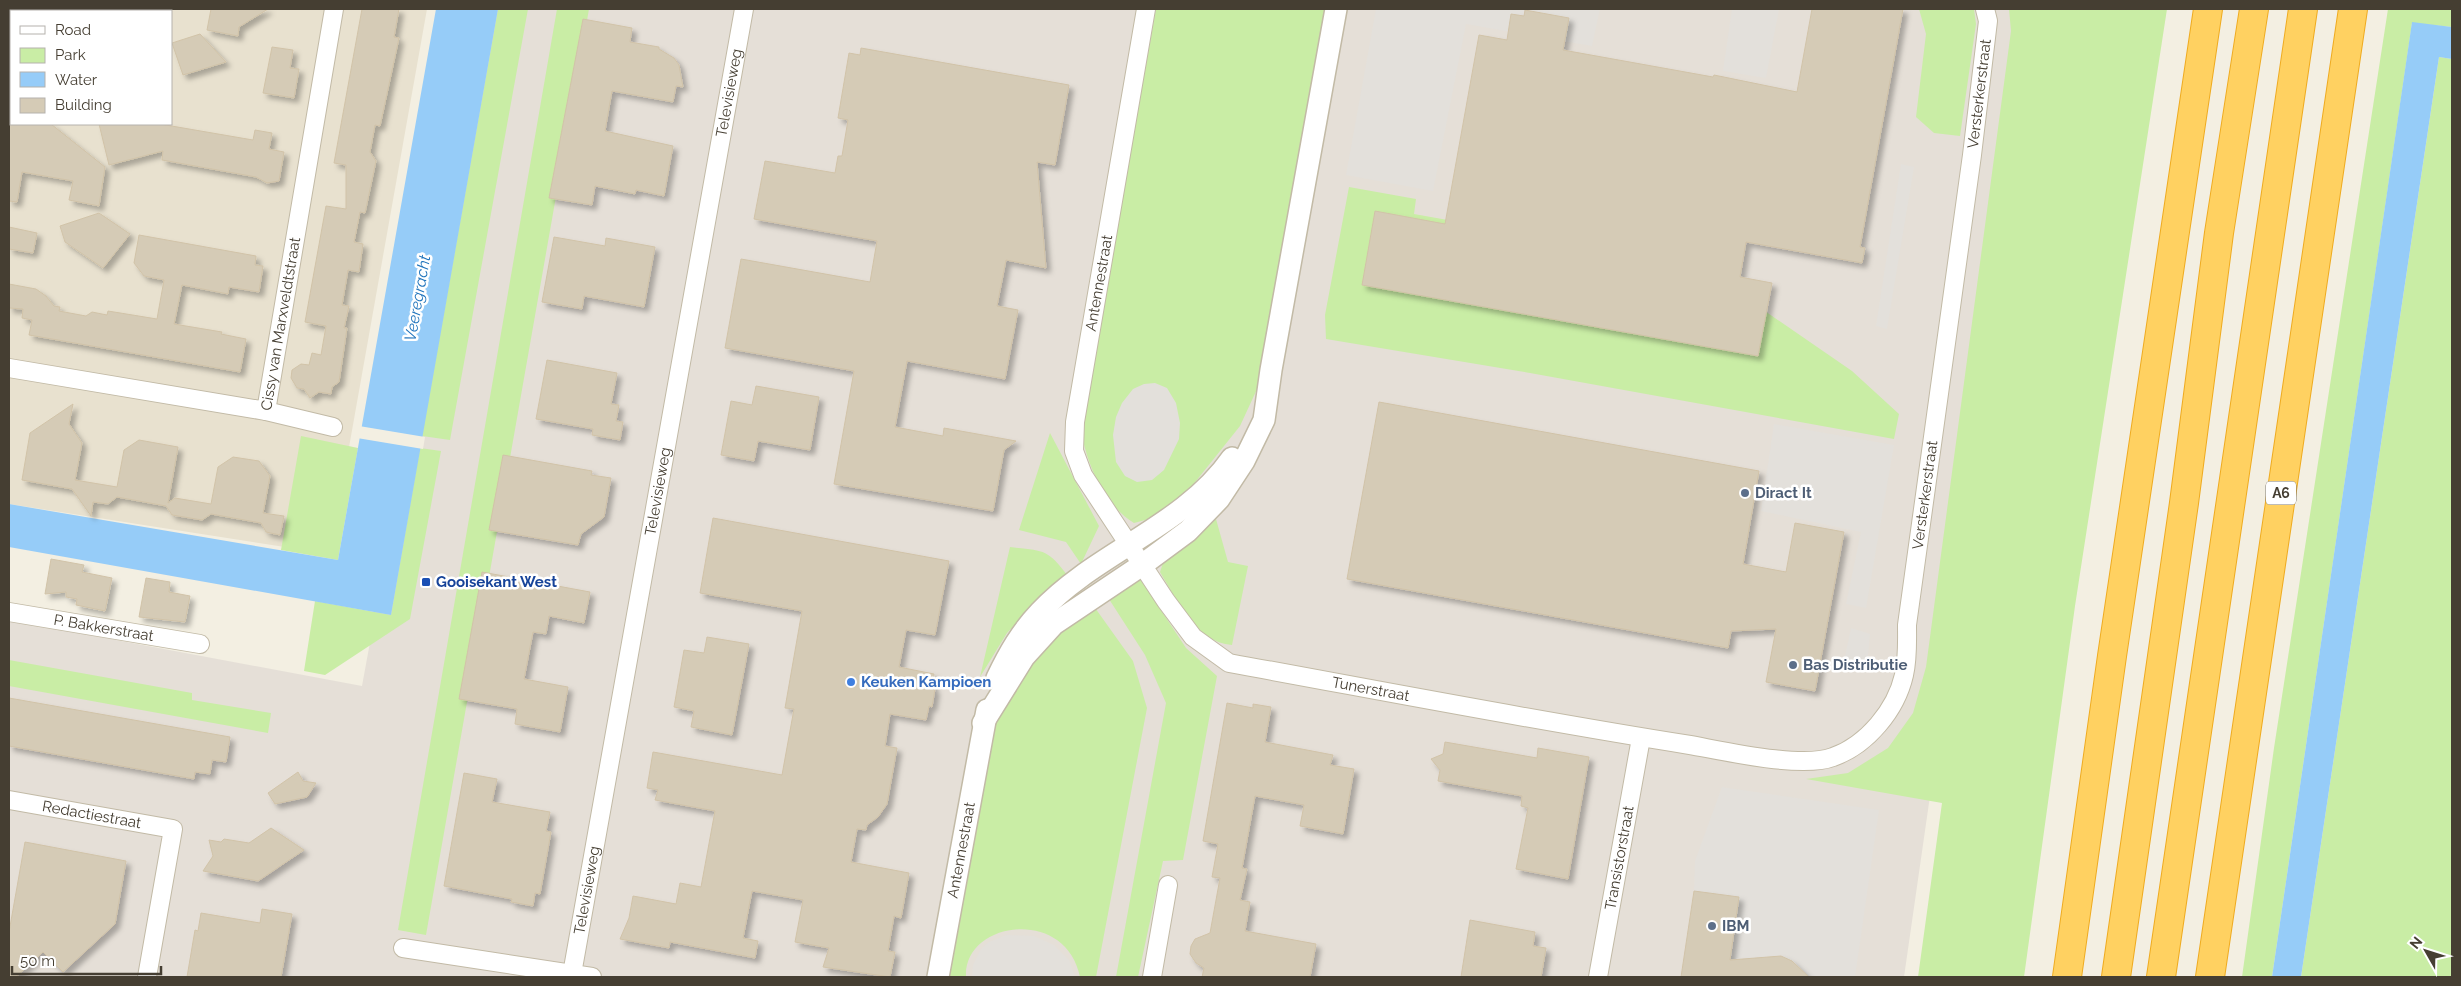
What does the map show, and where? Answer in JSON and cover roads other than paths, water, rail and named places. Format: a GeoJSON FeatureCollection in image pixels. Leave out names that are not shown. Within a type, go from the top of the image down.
{"type":"FeatureCollection","features":[{"type":"Feature","properties":{"kind":"highway"},"geometry":{"type":"LineString","coordinates":[[2067,977],[2112,656],[2208,9]]}},
{"type":"Feature","properties":{"kind":"highway"},"geometry":{"type":"LineString","coordinates":[[2116,977],[2183,513],[2219,233],[2254,9]]}},
{"type":"Feature","properties":{"kind":"highway"},"geometry":{"type":"LineString","coordinates":[[2161,977],[2305,9]]}},
{"type":"Feature","properties":{"kind":"highway","name":"A6"},"geometry":{"type":"LineString","coordinates":[[2210,977],[2353,9]]}},
{"type":"Feature","properties":{"kind":"street","name":"Cissy van Marxveldtstraat"},"geometry":{"type":"LineString","coordinates":[[9,368],[266,411],[334,9]]}},
{"type":"Feature","properties":{"kind":"street","name":"Televisieweg"},"geometry":{"type":"LineString","coordinates":[[572,974],[744,9]]}},
{"type":"Feature","properties":{"kind":"street","name":"Antennestraat"},"geometry":{"type":"LineString","coordinates":[[1142,566],[1083,475],[1074,451],[1075,422],[1146,9]]}},
{"type":"Feature","properties":{"kind":"street","name":"Antennestraat"},"geometry":{"type":"LineString","coordinates":[[983,723],[1024,657],[1054,624],[1142,566],[1188,530],[1219,499],[1244,461],[1264,420],[1271,370],[1336,9]]}},
{"type":"Feature","properties":{"kind":"street","name":"Versterkerstraat"},"geometry":{"type":"LineString","coordinates":[[1640,738],[1799,761],[1832,758],[1858,744],[1880,723],[1898,696],[1908,651],[1906,624],[1972,155],[1988,21],[1985,9]]}},
{"type":"Feature","properties":{"kind":"street","name":"Antennestraat"},"geometry":{"type":"LineString","coordinates":[[938,977],[983,723],[992,687],[1014,642],[1040,611],[1081,576],[1202,493],[1230,460],[1252,425],[1271,370]]}},
{"type":"Feature","properties":{"kind":"street"},"geometry":{"type":"LineString","coordinates":[[266,411],[333,427]]}},
{"type":"Feature","properties":{"kind":"street","name":"Tunerstraat"},"geometry":{"type":"LineString","coordinates":[[1142,566],[1193,637],[1229,663],[1640,738]]}},
{"type":"Feature","properties":{"kind":"street","name":"P. Bakkerstraat"},"geometry":{"type":"LineString","coordinates":[[9,612],[200,644]]}},
{"type":"Feature","properties":{"kind":"street","name":"Transistorstraat"},"geometry":{"type":"LineString","coordinates":[[1598,977],[1640,738]]}},
{"type":"Feature","properties":{"kind":"street","name":"Redactiestraat"},"geometry":{"type":"LineString","coordinates":[[9,800],[173,829],[147,977]]}},
{"type":"Feature","properties":{"kind":"street"},"geometry":{"type":"LineString","coordinates":[[1152,977],[1168,885]]}},
{"type":"Feature","properties":{"kind":"street"},"geometry":{"type":"LineString","coordinates":[[403,948],[592,977]]}},
{"type":"Feature","properties":{"kind":"water","name":"Veeregracht"},"geometry":{"type":"Polygon","coordinates":[[[436,9],[498,9],[391,615],[9,547],[9,504],[338,560],[436,9]]]}},
{"type":"Feature","properties":{"kind":"water"},"geometry":{"type":"Polygon","coordinates":[[[2412,22],[2452,27],[2452,59],[2439,57],[2301,977],[2272,977],[2412,22]]]}},
{"type":"Feature","properties":{"kind":"place","name":"Diract It"},"geometry":{"type":"Point","coordinates":[1745,493]}},
{"type":"Feature","properties":{"kind":"place","name":"Gooisekant West"},"geometry":{"type":"Point","coordinates":[426,582]}},
{"type":"Feature","properties":{"kind":"place","name":"Bas Distributie"},"geometry":{"type":"Point","coordinates":[1793,665]}},
{"type":"Feature","properties":{"kind":"place","name":"Keuken Kampioen"},"geometry":{"type":"Point","coordinates":[851,682]}},
{"type":"Feature","properties":{"kind":"place","name":"IBM"},"geometry":{"type":"Point","coordinates":[1712,926]}}]}
